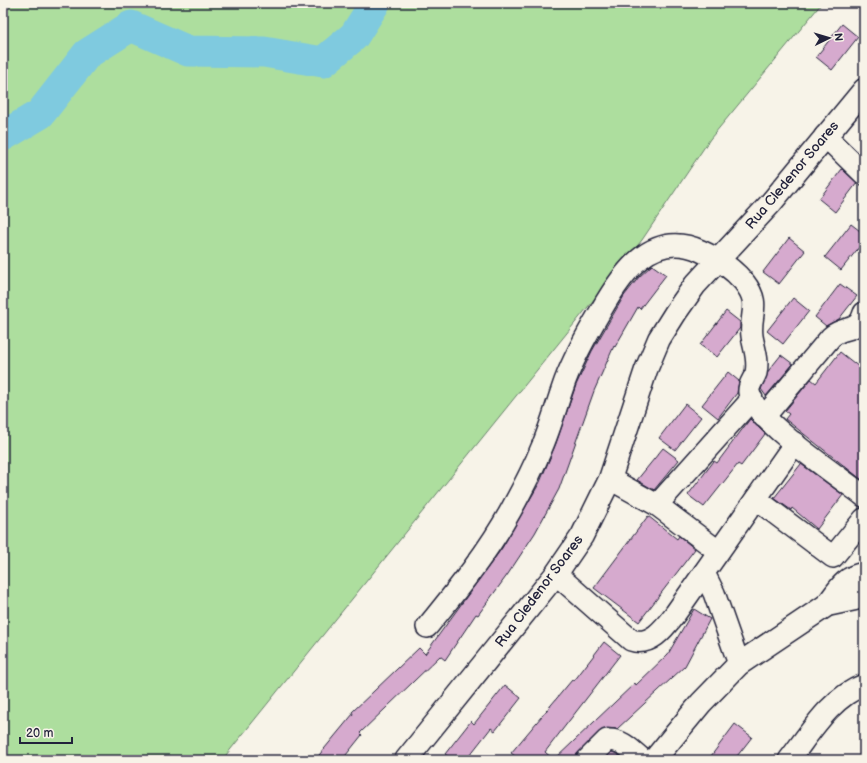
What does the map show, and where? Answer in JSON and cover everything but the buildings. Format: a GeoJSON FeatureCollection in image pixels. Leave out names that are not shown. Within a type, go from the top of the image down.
{"type":"FeatureCollection","features":[{"type":"Feature","properties":{"kind":"street","name":"Rua Cledenor Soares"},"geometry":{"type":"LineString","coordinates":[[406,760],[556,574],[582,536],[610,480],[646,370],[660,339],[695,285],[770,204],[864,90]]}},
{"type":"Feature","properties":{"kind":"street"},"geometry":{"type":"LineString","coordinates":[[825,136],[864,174]]}},
{"type":"Feature","properties":{"kind":"street"},"geometry":{"type":"LineString","coordinates":[[427,627],[464,583],[510,511],[541,450],[577,353],[614,287],[628,268],[641,257],[659,248],[678,245],[694,248],[719,259],[743,280],[751,293],[755,308],[752,337],[757,354],[756,374],[750,386],[749,392],[752,399],[764,417],[864,496]]}},
{"type":"Feature","properties":{"kind":"street"},"geometry":{"type":"LineString","coordinates":[[764,417],[831,337],[836,333],[854,328],[860,324],[864,313]]}},
{"type":"Feature","properties":{"kind":"street"},"geometry":{"type":"LineString","coordinates":[[657,505],[752,399]]}},
{"type":"Feature","properties":{"kind":"street"},"geometry":{"type":"LineString","coordinates":[[556,574],[631,640],[640,641],[655,636],[663,629],[704,573],[795,443]]}},
{"type":"Feature","properties":{"kind":"street"},"geometry":{"type":"LineString","coordinates":[[610,480],[657,505],[718,551]]}},
{"type":"Feature","properties":{"kind":"street"},"geometry":{"type":"LineString","coordinates":[[654,760],[701,703],[738,664],[827,606],[855,598],[860,580],[833,557],[756,499]]}},
{"type":"Feature","properties":{"kind":"street"},"geometry":{"type":"LineString","coordinates":[[833,557],[864,519]]}},
{"type":"Feature","properties":{"kind":"street"},"geometry":{"type":"LineString","coordinates":[[704,573],[714,593],[738,664]]}},
{"type":"Feature","properties":{"kind":"street"},"geometry":{"type":"LineString","coordinates":[[789,760],[832,707],[845,694],[864,685]]}},
{"type":"Feature","properties":{"kind":"street"},"geometry":{"type":"LineString","coordinates":[[587,760],[607,740],[613,740],[624,744],[643,760]]}},
{"type":"Feature","properties":{"kind":"green space"},"geometry":{"type":"Polygon","coordinates":[[[3,3],[822,3],[710,139],[642,240],[222,760],[3,760],[3,3]]]}},
{"type":"Feature","properties":{"kind":"waterway"},"geometry":{"type":"LineString","coordinates":[[3,136],[40,114],[87,54],[131,26],[188,51],[264,52],[323,62],[354,36],[375,3]]}}]}
